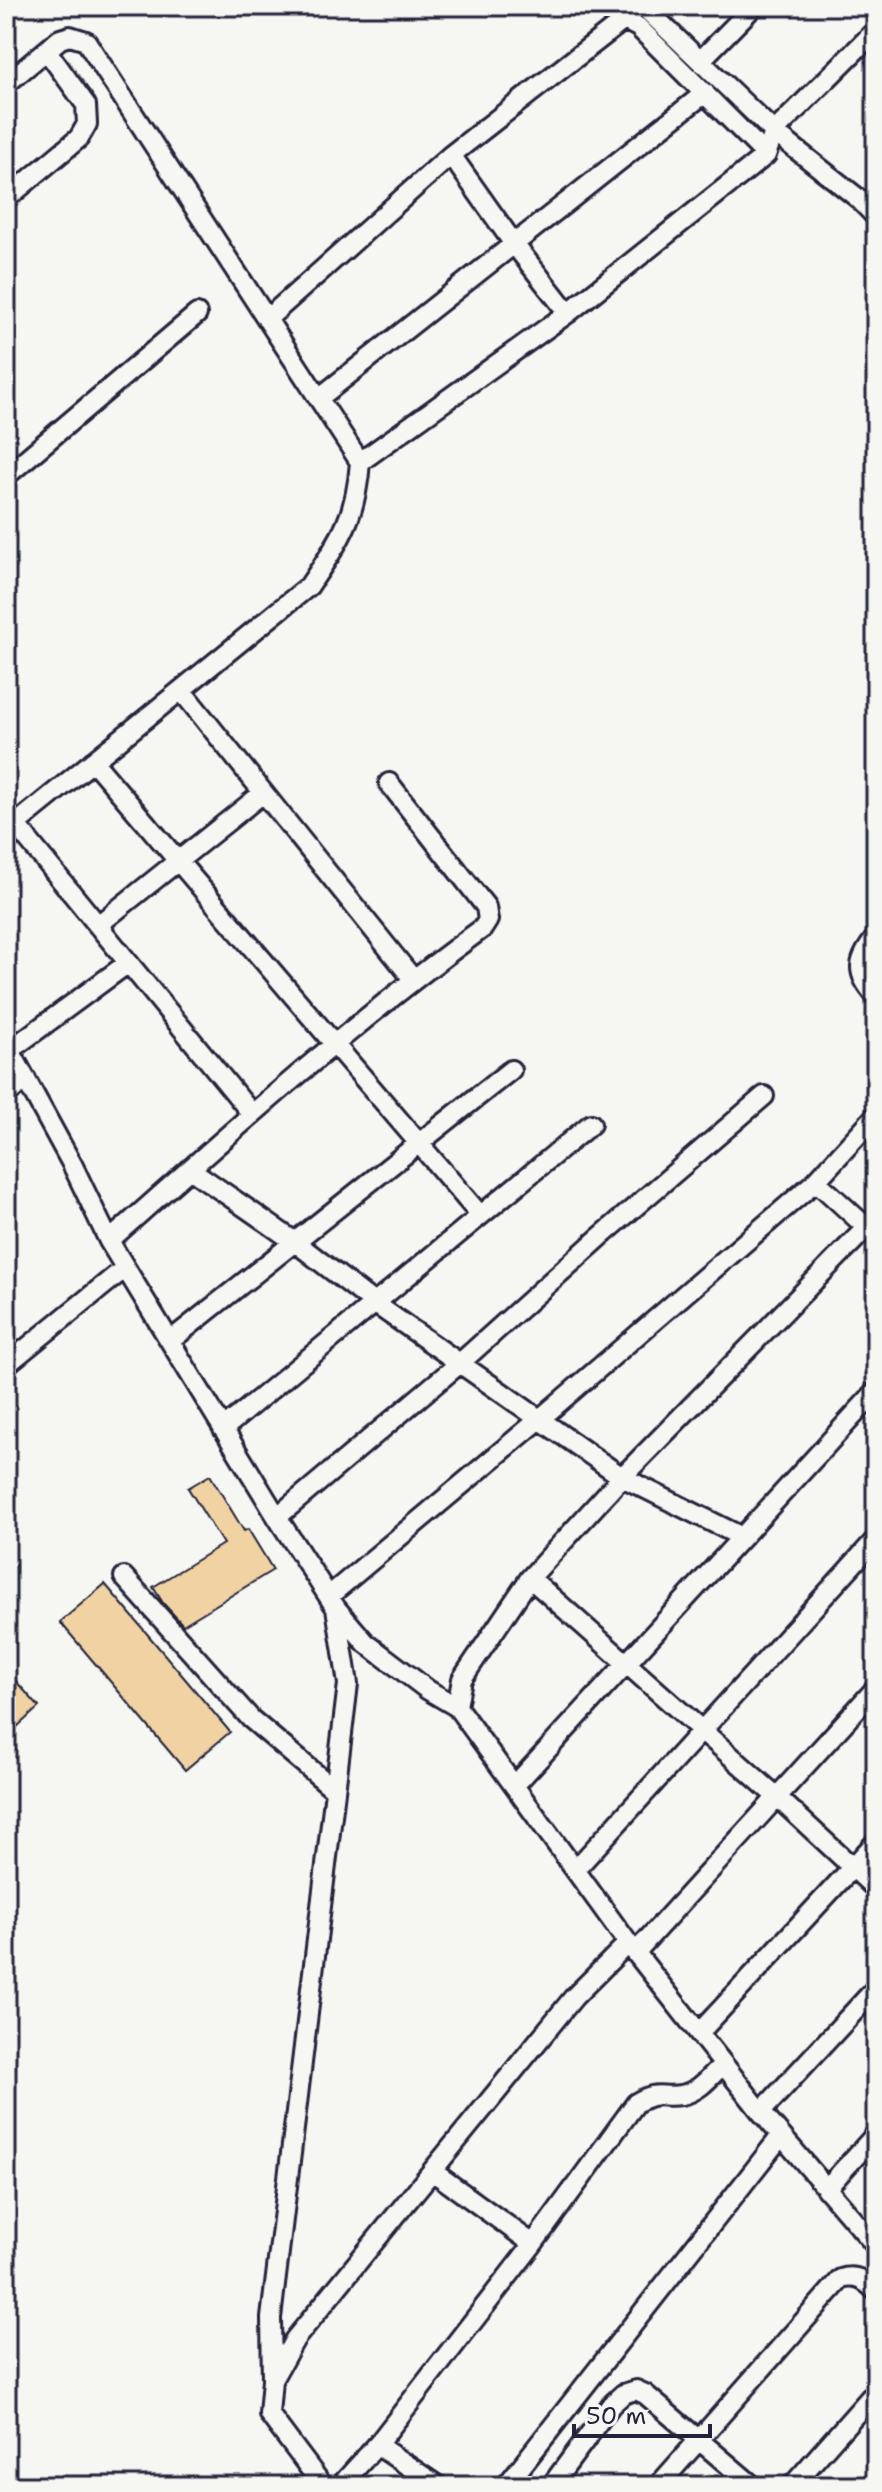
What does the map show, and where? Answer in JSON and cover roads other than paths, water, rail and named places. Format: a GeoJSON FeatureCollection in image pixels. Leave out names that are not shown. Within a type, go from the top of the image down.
{"type":"FeatureCollection","features":[{"type":"Feature","properties":{"kind":"street"},"geometry":{"type":"LineString","coordinates":[[643,6],[774,132],[859,199],[876,217]]}},
{"type":"Feature","properties":{"kind":"street"},"geometry":{"type":"LineString","coordinates":[[701,60],[754,6]]}},
{"type":"Feature","properties":{"kind":"street"},"geometry":{"type":"LineString","coordinates":[[267,319],[451,155],[624,20],[638,27],[766,155]]}},
{"type":"Feature","properties":{"kind":"street"},"geometry":{"type":"LineString","coordinates":[[360,462],[568,313],[766,155],[774,132],[876,30]]}},
{"type":"Feature","properties":{"kind":"street"},"geometry":{"type":"LineString","coordinates":[[6,84],[60,39],[70,36],[86,41],[360,462],[358,494],[349,521],[309,586],[11,828],[98,925],[252,1114]]}},
{"type":"Feature","properties":{"kind":"street"},"geometry":{"type":"LineString","coordinates":[[6,199],[79,138],[87,124],[86,105],[47,51]]}},
{"type":"Feature","properties":{"kind":"street"},"geometry":{"type":"LineString","coordinates":[[319,398],[705,93]]}},
{"type":"Feature","properties":{"kind":"street"},"geometry":{"type":"LineString","coordinates":[[451,155],[568,313]]}},
{"type":"Feature","properties":{"kind":"street"},"geometry":{"type":"LineString","coordinates":[[6,476],[197,314]]}},
{"type":"Feature","properties":{"kind":"street"},"geometry":{"type":"LineString","coordinates":[[181,690],[413,979]]}},
{"type":"Feature","properties":{"kind":"street"},"geometry":{"type":"LineString","coordinates":[[93,761],[480,1215]]}},
{"type":"Feature","properties":{"kind":"street"},"geometry":{"type":"LineString","coordinates":[[109,1241],[252,1114],[413,979],[483,928],[488,920],[486,907],[389,783]]}},
{"type":"Feature","properties":{"kind":"street"},"geometry":{"type":"LineString","coordinates":[[98,925],[263,793]]}},
{"type":"Feature","properties":{"kind":"street"},"geometry":{"type":"LineString","coordinates":[[876,937],[862,956],[860,970],[876,996]]}},
{"type":"Feature","properties":{"kind":"street"},"geometry":{"type":"LineString","coordinates":[[128,963],[8,1046],[72,1164],[109,1241],[277,1517],[333,1602],[366,1643],[428,1690],[457,1707],[631,1948],[761,2112],[876,2246]]}},
{"type":"Feature","properties":{"kind":"street"},"geometry":{"type":"LineString","coordinates":[[170,1341],[511,1070]]}},
{"type":"Feature","properties":{"kind":"street"},"geometry":{"type":"LineString","coordinates":[[6,1095],[26,1079]]}},
{"type":"Feature","properties":{"kind":"street"},"geometry":{"type":"LineString","coordinates":[[277,1517],[460,1363],[764,1096]]}},
{"type":"Feature","properties":{"kind":"street"},"geometry":{"type":"LineString","coordinates":[[333,1602],[816,1181],[876,1115]]}},
{"type":"Feature","properties":{"kind":"street"},"geometry":{"type":"LineString","coordinates":[[223,1429],[591,1124]]}},
{"type":"Feature","properties":{"kind":"street"},"geometry":{"type":"LineString","coordinates":[[190,1169],[622,1477],[742,1537]]}},
{"type":"Feature","properties":{"kind":"street"},"geometry":{"type":"LineString","coordinates":[[457,1707],[462,1679],[530,1578],[622,1477],[873,1227],[816,1181]]}},
{"type":"Feature","properties":{"kind":"street"},"geometry":{"type":"LineString","coordinates":[[6,1365],[125,1268]]}},
{"type":"Feature","properties":{"kind":"street"},"geometry":{"type":"LineString","coordinates":[[515,1785],[876,1391]]}},
{"type":"Feature","properties":{"kind":"street"},"geometry":{"type":"LineString","coordinates":[[575,1870],[876,1539]]}},
{"type":"Feature","properties":{"kind":"street"},"geometry":{"type":"LineString","coordinates":[[124,1577],[251,1719],[335,1790]]}},
{"type":"Feature","properties":{"kind":"street"},"geometry":{"type":"LineString","coordinates":[[530,1578],[876,1889]]}},
{"type":"Feature","properties":{"kind":"street"},"geometry":{"type":"LineString","coordinates":[[323,2486],[269,2414],[271,2318],[348,1684],[333,1602]]}},
{"type":"Feature","properties":{"kind":"street"},"geometry":{"type":"LineString","coordinates":[[272,2380],[295,2339],[574,1997],[631,1948],[777,1797],[876,1688]]}},
{"type":"Feature","properties":{"kind":"street"},"geometry":{"type":"LineString","coordinates":[[699,2033],[876,1842]]}},
{"type":"Feature","properties":{"kind":"street"},"geometry":{"type":"LineString","coordinates":[[761,2112],[876,1988]]}},
{"type":"Feature","properties":{"kind":"street"},"geometry":{"type":"LineString","coordinates":[[340,2486],[377,2445],[533,2244],[636,2103],[652,2094],[682,2095],[702,2086],[723,2064]]}},
{"type":"Feature","properties":{"kind":"street"},"geometry":{"type":"LineString","coordinates":[[826,2189],[876,2134]]}},
{"type":"Feature","properties":{"kind":"street"},"geometry":{"type":"LineString","coordinates":[[506,2486],[781,2136]]}},
{"type":"Feature","properties":{"kind":"street"},"geometry":{"type":"LineString","coordinates":[[432,2171],[533,2244]]}},
{"type":"Feature","properties":{"kind":"street"},"geometry":{"type":"LineString","coordinates":[[658,2486],[841,2279],[849,2276],[866,2281],[876,2291]]}},
{"type":"Feature","properties":{"kind":"street"},"geometry":{"type":"LineString","coordinates":[[551,2486],[611,2405],[623,2394],[636,2390],[645,2394],[753,2486]]}},
{"type":"Feature","properties":{"kind":"street"},"geometry":{"type":"LineString","coordinates":[[792,2486],[876,2391]]}},
{"type":"Feature","properties":{"kind":"street"},"geometry":{"type":"LineString","coordinates":[[377,2445],[438,2486]]}}]}
